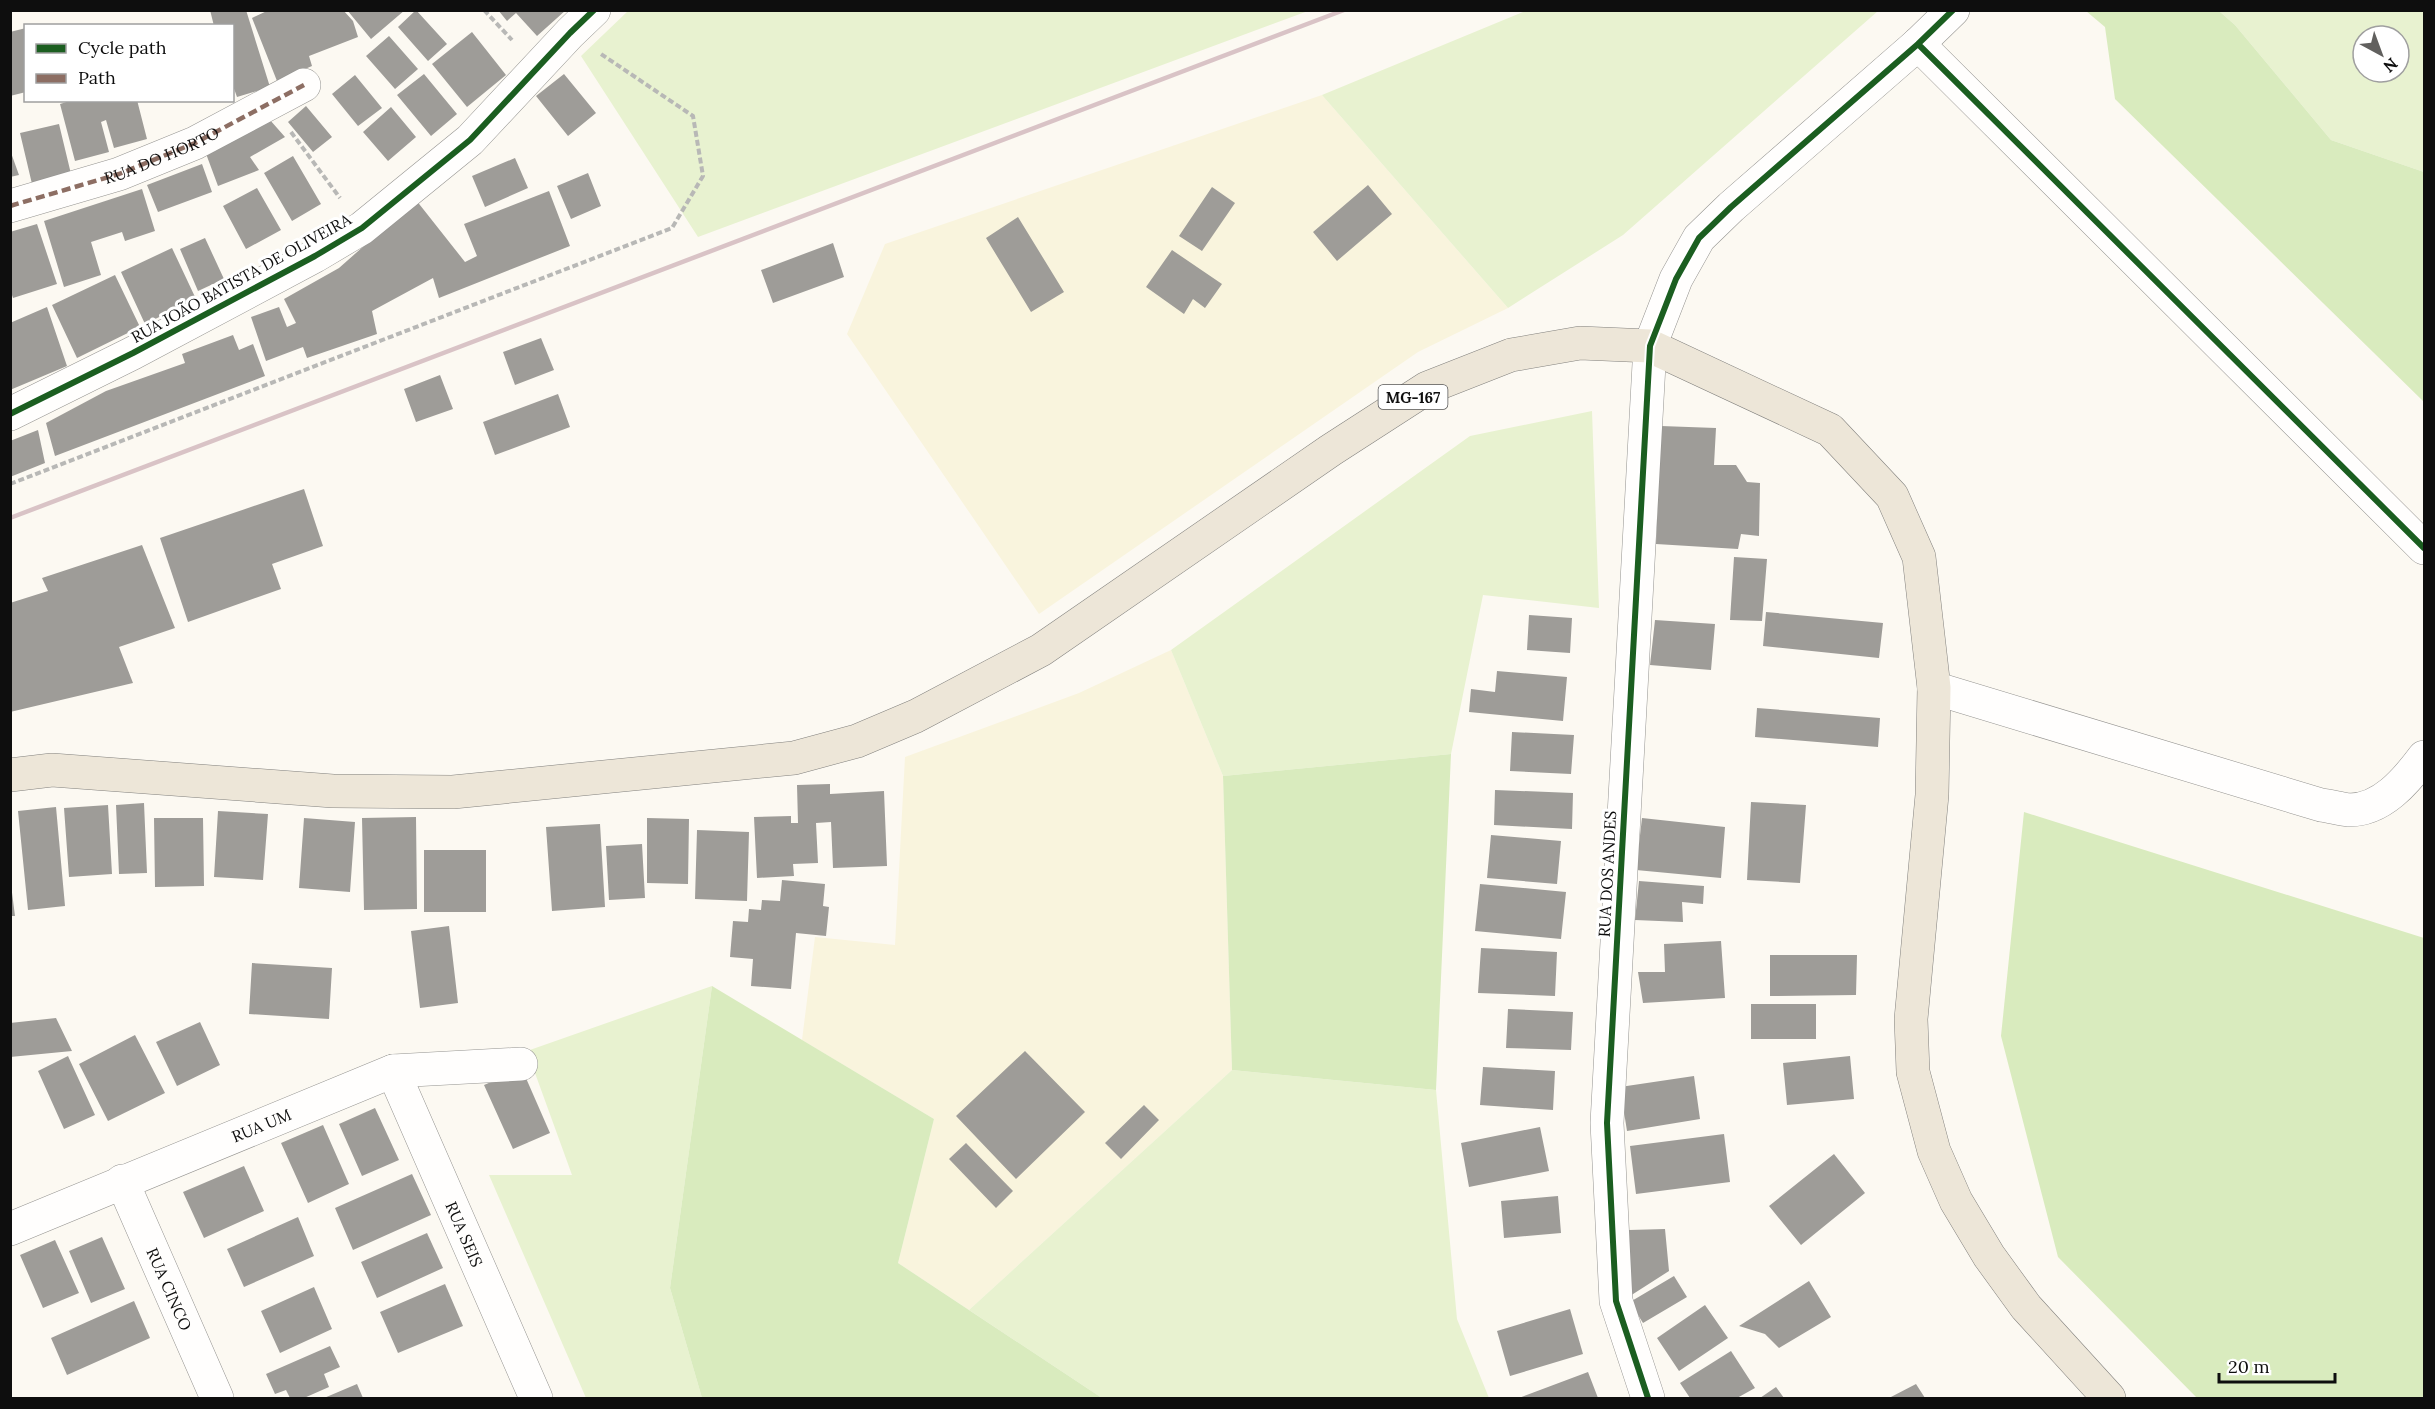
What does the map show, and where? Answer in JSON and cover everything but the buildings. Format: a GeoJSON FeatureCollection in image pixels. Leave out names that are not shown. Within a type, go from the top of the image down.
{"type":"FeatureCollection","features":[{"type":"Feature","properties":{"kind":"main road","name":"MG-167"},"geometry":{"type":"LineString","coordinates":[[10,775],[52,770],[333,791],[453,792],[804,755],[857,741],[916,716],[1041,650],[1321,457],[1427,388],[1523,353],[1580,343],[1650,346],[1830,430],[1892,496],[1919,557],[1934,688],[1932,795],[1911,1019],[1913,1072],[1934,1151],[1961,1210],[1989,1256],[2026,1307],[2109,1398]]}},
{"type":"Feature","properties":{"kind":"street","name":"RUA JOÃO BATISTA DE OLIVEIRA"},"geometry":{"type":"LineString","coordinates":[[10,414],[133,353],[362,228],[470,140],[594,10]]}},
{"type":"Feature","properties":{"kind":"street","name":"RUA DOS ANDES"},"geometry":{"type":"LineString","coordinates":[[1648,1398],[1616,1301],[1607,1123],[1650,346],[1676,279],[1699,238],[1731,207],[1918,44],[1953,10]]}},
{"type":"Feature","properties":{"kind":"street"},"geometry":{"type":"LineString","coordinates":[[1918,44],[2424,548]]}},
{"type":"Feature","properties":{"kind":"street","name":"RUA DO HORTO"},"geometry":{"type":"LineString","coordinates":[[10,206],[119,174],[195,143],[268,102],[304,85]]}},
{"type":"Feature","properties":{"kind":"street"},"geometry":{"type":"LineString","coordinates":[[1934,688],[2321,805],[2350,810],[2377,802],[2404,784],[2424,757]]}},
{"type":"Feature","properties":{"kind":"street","name":"RUA UM"},"geometry":{"type":"LineString","coordinates":[[10,1229],[393,1071],[521,1064]]}},
{"type":"Feature","properties":{"kind":"street","name":"RUA SEIS"},"geometry":{"type":"LineString","coordinates":[[393,1071],[536,1398]]}},
{"type":"Feature","properties":{"kind":"street","name":"RUA CINCO"},"geometry":{"type":"LineString","coordinates":[[122,1181],[217,1398]]}},
{"type":"Feature","properties":{"kind":"path"},"geometry":{"type":"LineString","coordinates":[[10,484],[672,228],[703,176],[693,116],[570,33]]}},
{"type":"Feature","properties":{"kind":"path"},"geometry":{"type":"LineString","coordinates":[[268,102],[362,228]]}},
{"type":"Feature","properties":{"kind":"shaded area"},"geometry":{"type":"Polygon","coordinates":[[[1322,95],[1508,308],[1418,352],[1039,614],[847,334],[885,244],[1322,95]]]}},
{"type":"Feature","properties":{"kind":"shaded area"},"geometry":{"type":"Polygon","coordinates":[[[1171,650],[1223,776],[1232,1070],[969,1310],[898,1263],[934,1119],[802,1040],[815,937],[895,945],[905,757],[1079,693],[1171,650]]]}},
{"type":"Feature","properties":{"kind":"green space"},"geometry":{"type":"Polygon","coordinates":[[[1528,10],[1878,11],[1623,235],[1508,308],[1322,95],[1528,10]]]}},
{"type":"Feature","properties":{"kind":"green space"},"geometry":{"type":"Polygon","coordinates":[[[628,11],[1308,11],[698,237],[581,56],[628,11]]]}},
{"type":"Feature","properties":{"kind":"green space"},"geometry":{"type":"Polygon","coordinates":[[[2086,11],[2219,11],[2235,25],[2331,140],[2424,172],[2424,402],[2115,99],[2105,27],[2086,11]]]}},
{"type":"Feature","properties":{"kind":"green space"},"geometry":{"type":"Polygon","coordinates":[[[2219,11],[2424,11],[2424,172],[2331,140],[2235,25],[2219,11]]]}},
{"type":"Feature","properties":{"kind":"green space"},"geometry":{"type":"Polygon","coordinates":[[[1592,411],[1599,608],[1483,595],[1451,754],[1223,776],[1171,650],[1470,436],[1592,411]]]}},
{"type":"Feature","properties":{"kind":"green space"},"geometry":{"type":"Polygon","coordinates":[[[1451,754],[1436,1090],[1232,1070],[1223,776],[1451,754]]]}},
{"type":"Feature","properties":{"kind":"green space"},"geometry":{"type":"Polygon","coordinates":[[[2024,812],[2424,938],[2424,1398],[2197,1398],[2058,1257],[2001,1036],[2024,812]]]}},
{"type":"Feature","properties":{"kind":"green space"},"geometry":{"type":"Polygon","coordinates":[[[712,986],[670,1288],[702,1398],[586,1398],[489,1175],[572,1175],[527,1051],[712,986]]]}},
{"type":"Feature","properties":{"kind":"green space"},"geometry":{"type":"Polygon","coordinates":[[[712,986],[934,1119],[898,1263],[1102,1398],[702,1398],[670,1288],[712,986]]]}},
{"type":"Feature","properties":{"kind":"green space"},"geometry":{"type":"Polygon","coordinates":[[[1232,1070],[1436,1090],[1457,1319],[1489,1398],[1102,1398],[969,1310],[1232,1070]]]}},
{"type":"Feature","properties":{"kind":"railway"},"geometry":{"type":"LineString","coordinates":[[10,518],[1344,10]]}},
{"type":"Feature","properties":{"kind":"marked path"},"geometry":{"type":"LineString","coordinates":[[10,206],[119,174],[195,143],[304,85]]}},
{"type":"Feature","properties":{"kind":"cycle path"},"geometry":{"type":"LineString","coordinates":[[10,414],[133,353],[315,256],[362,228],[470,140],[594,10]]}},
{"type":"Feature","properties":{"kind":"cycle path"},"geometry":{"type":"LineString","coordinates":[[1648,1398],[1616,1301],[1607,1123],[1650,346],[1676,279],[1699,238],[1731,207],[1918,44],[1953,10]]}},
{"type":"Feature","properties":{"kind":"cycle path"},"geometry":{"type":"LineString","coordinates":[[1918,44],[2424,548]]}}]}
